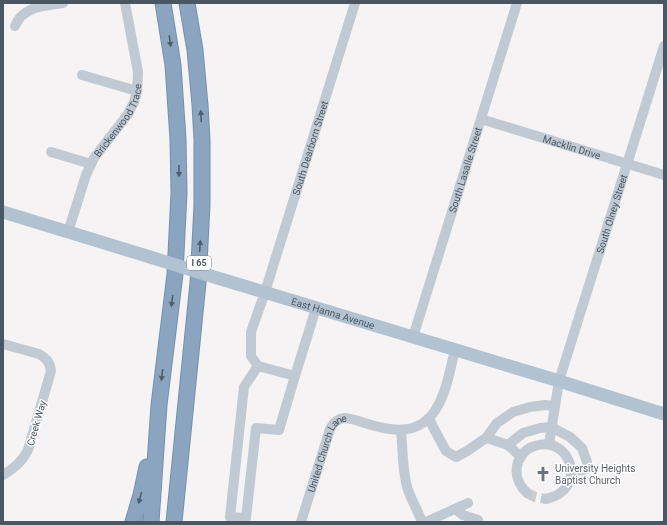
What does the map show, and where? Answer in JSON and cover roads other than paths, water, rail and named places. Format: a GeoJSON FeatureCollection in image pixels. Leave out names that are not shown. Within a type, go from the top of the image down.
{"type":"FeatureCollection","features":[{"type":"Feature","properties":{"kind":"highway","name":"I 65"},"geometry":{"type":"LineString","coordinates":[[151,522],[158,405],[175,274],[179,220],[178,139],[173,65],[163,3]]}},
{"type":"Feature","properties":{"kind":"highway","name":"I 65"},"geometry":{"type":"LineString","coordinates":[[174,522],[198,283],[202,205],[202,140],[195,50],[187,3]]}},
{"type":"Feature","properties":{"kind":"highway"},"geometry":{"type":"LineString","coordinates":[[184,522],[191,442],[198,283]]}},
{"type":"Feature","properties":{"kind":"highway"},"geometry":{"type":"LineString","coordinates":[[133,522],[142,488],[158,405]]}},
{"type":"Feature","properties":{"kind":"main road","name":"East Hanna Avenue"},"geometry":{"type":"LineString","coordinates":[[3,212],[664,414]]}},
{"type":"Feature","properties":{"kind":"street"},"geometry":{"type":"LineString","coordinates":[[15,26],[22,14],[32,8],[63,3]]}},
{"type":"Feature","properties":{"kind":"street","name":"Brickenwood Trace"},"geometry":{"type":"LineString","coordinates":[[68,232],[90,164],[126,117],[132,107],[137,91],[138,72],[125,3]]}},
{"type":"Feature","properties":{"kind":"street","name":"South Dearborn Street"},"geometry":{"type":"LineString","coordinates":[[258,366],[251,356],[251,332],[265,292],[355,3]]}},
{"type":"Feature","properties":{"kind":"street","name":"South Lasalle Street"},"geometry":{"type":"LineString","coordinates":[[412,337],[517,3]]}},
{"type":"Feature","properties":{"kind":"street","name":"South Olney Street"},"geometry":{"type":"LineString","coordinates":[[549,444],[559,381],[664,46]]}},
{"type":"Feature","properties":{"kind":"street"},"geometry":{"type":"LineString","coordinates":[[82,75],[137,91]]}},
{"type":"Feature","properties":{"kind":"street","name":"Macklin Drive"},"geometry":{"type":"LineString","coordinates":[[481,119],[664,175]]}},
{"type":"Feature","properties":{"kind":"street"},"geometry":{"type":"LineString","coordinates":[[51,152],[90,164]]}},
{"type":"Feature","properties":{"kind":"street"},"geometry":{"type":"LineString","coordinates":[[295,376],[258,366],[244,387],[230,517],[246,518],[256,428],[279,430],[316,308]]}},
{"type":"Feature","properties":{"kind":"street","name":"Creek Way"},"geometry":{"type":"LineString","coordinates":[[3,344],[39,354],[45,358],[51,370],[28,450],[18,464],[3,475]]}},
{"type":"Feature","properties":{"kind":"street","name":"United Church Lane"},"geometry":{"type":"LineString","coordinates":[[300,522],[333,423],[344,418],[385,429],[401,430],[412,428],[420,424],[429,418],[443,396],[455,350]]}},
{"type":"Feature","properties":{"kind":"street"},"geometry":{"type":"LineString","coordinates":[[429,418],[446,451],[456,456],[467,451],[486,438],[497,423],[513,412],[530,407],[555,406]]}},
{"type":"Feature","properties":{"kind":"street"},"geometry":{"type":"LineString","coordinates":[[508,445],[523,433],[540,428],[551,427],[570,437],[582,448],[587,462],[587,469],[571,472]]}},
{"type":"Feature","properties":{"kind":"street"},"geometry":{"type":"LineString","coordinates":[[401,430],[405,479],[422,522]]}},
{"type":"Feature","properties":{"kind":"street"},"geometry":{"type":"LineString","coordinates":[[486,438],[508,445],[521,457]]}},
{"type":"Feature","properties":{"kind":"street"},"geometry":{"type":"LineString","coordinates":[[527,493],[517,478],[516,469],[519,460],[531,447],[539,444],[549,444],[557,447],[564,453],[569,461],[571,472],[567,487],[561,493],[546,499]]}},
{"type":"Feature","properties":{"kind":"street"},"geometry":{"type":"LineString","coordinates":[[426,522],[468,503]]}},
{"type":"Feature","properties":{"kind":"street"},"geometry":{"type":"LineString","coordinates":[[455,509],[464,515],[478,520]]}},
{"type":"Feature","properties":{"kind":"tunnel"},"geometry":{"type":"LineString","coordinates":[[527,493],[535,497],[546,499]]}},
{"type":"Feature","properties":{"kind":"place","name":"University Heights Baptist Church"},"geometry":{"type":"Point","coordinates":[543,474]}}]}
